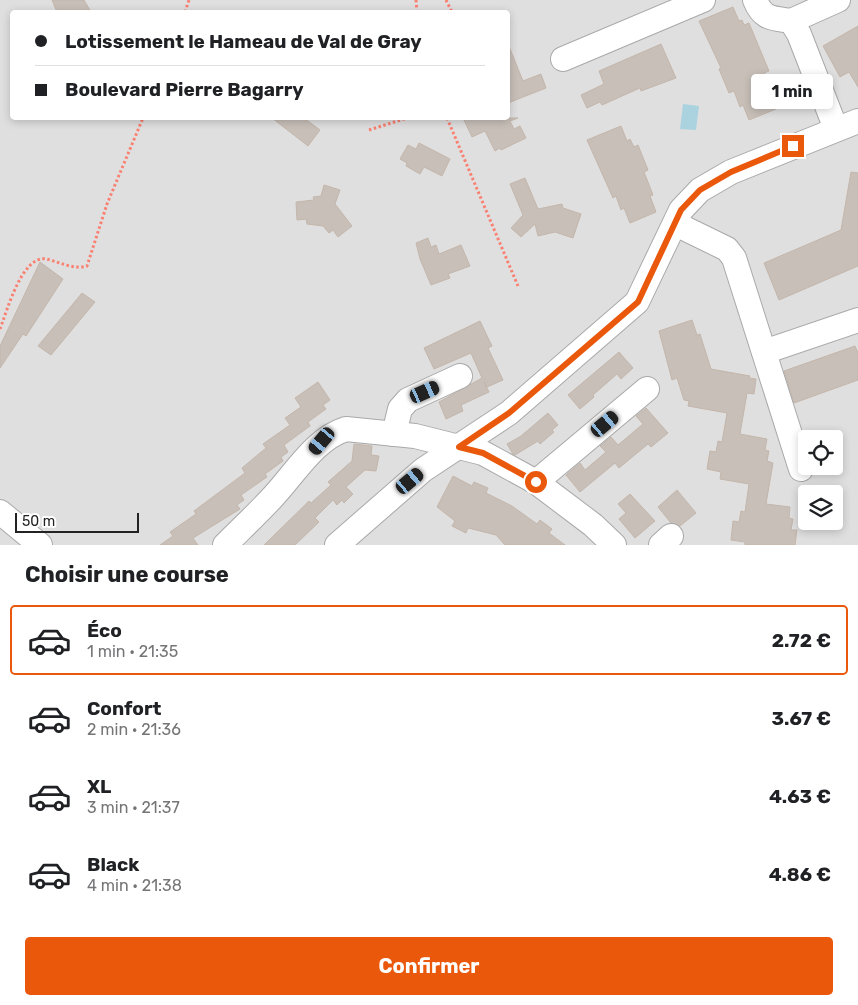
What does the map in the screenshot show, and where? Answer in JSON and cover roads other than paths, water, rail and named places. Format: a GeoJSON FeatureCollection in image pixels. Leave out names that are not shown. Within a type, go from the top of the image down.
{"type":"FeatureCollection","features":[{"type":"Feature","properties":{"kind":"street"},"geometry":{"type":"LineString","coordinates":[[563,58],[703,0]]}},
{"type":"Feature","properties":{"kind":"street"},"geometry":{"type":"LineString","coordinates":[[755,0],[767,17],[791,21],[838,0]]}},
{"type":"Feature","properties":{"kind":"street"},"geometry":{"type":"LineString","coordinates":[[791,21],[799,34],[836,129]]}},
{"type":"Feature","properties":{"kind":"street"},"geometry":{"type":"LineString","coordinates":[[336,545],[423,470],[509,413],[638,302],[681,210],[700,190],[731,172],[858,121]]}},
{"type":"Feature","properties":{"kind":"street"},"geometry":{"type":"LineString","coordinates":[[684,228],[727,249],[734,258],[798,460]]}},
{"type":"Feature","properties":{"kind":"street"},"geometry":{"type":"LineString","coordinates":[[764,352],[858,320]]}},
{"type":"Feature","properties":{"kind":"street"},"geometry":{"type":"LineString","coordinates":[[394,434],[400,409],[408,400],[460,376]]}},
{"type":"Feature","properties":{"kind":"street"},"geometry":{"type":"LineString","coordinates":[[536,482],[647,389]]}},
{"type":"Feature","properties":{"kind":"street"},"geometry":{"type":"LineString","coordinates":[[225,545],[271,500],[322,441],[335,432],[346,429],[415,436],[483,453],[536,482],[593,525],[614,545]]}},
{"type":"Feature","properties":{"kind":"street"},"geometry":{"type":"LineString","coordinates":[[0,512],[33,541]]}},
{"type":"Feature","properties":{"kind":"water"},"geometry":{"type":"Polygon","coordinates":[[[683,104],[699,106],[696,130],[680,129],[683,104]]]}}]}
